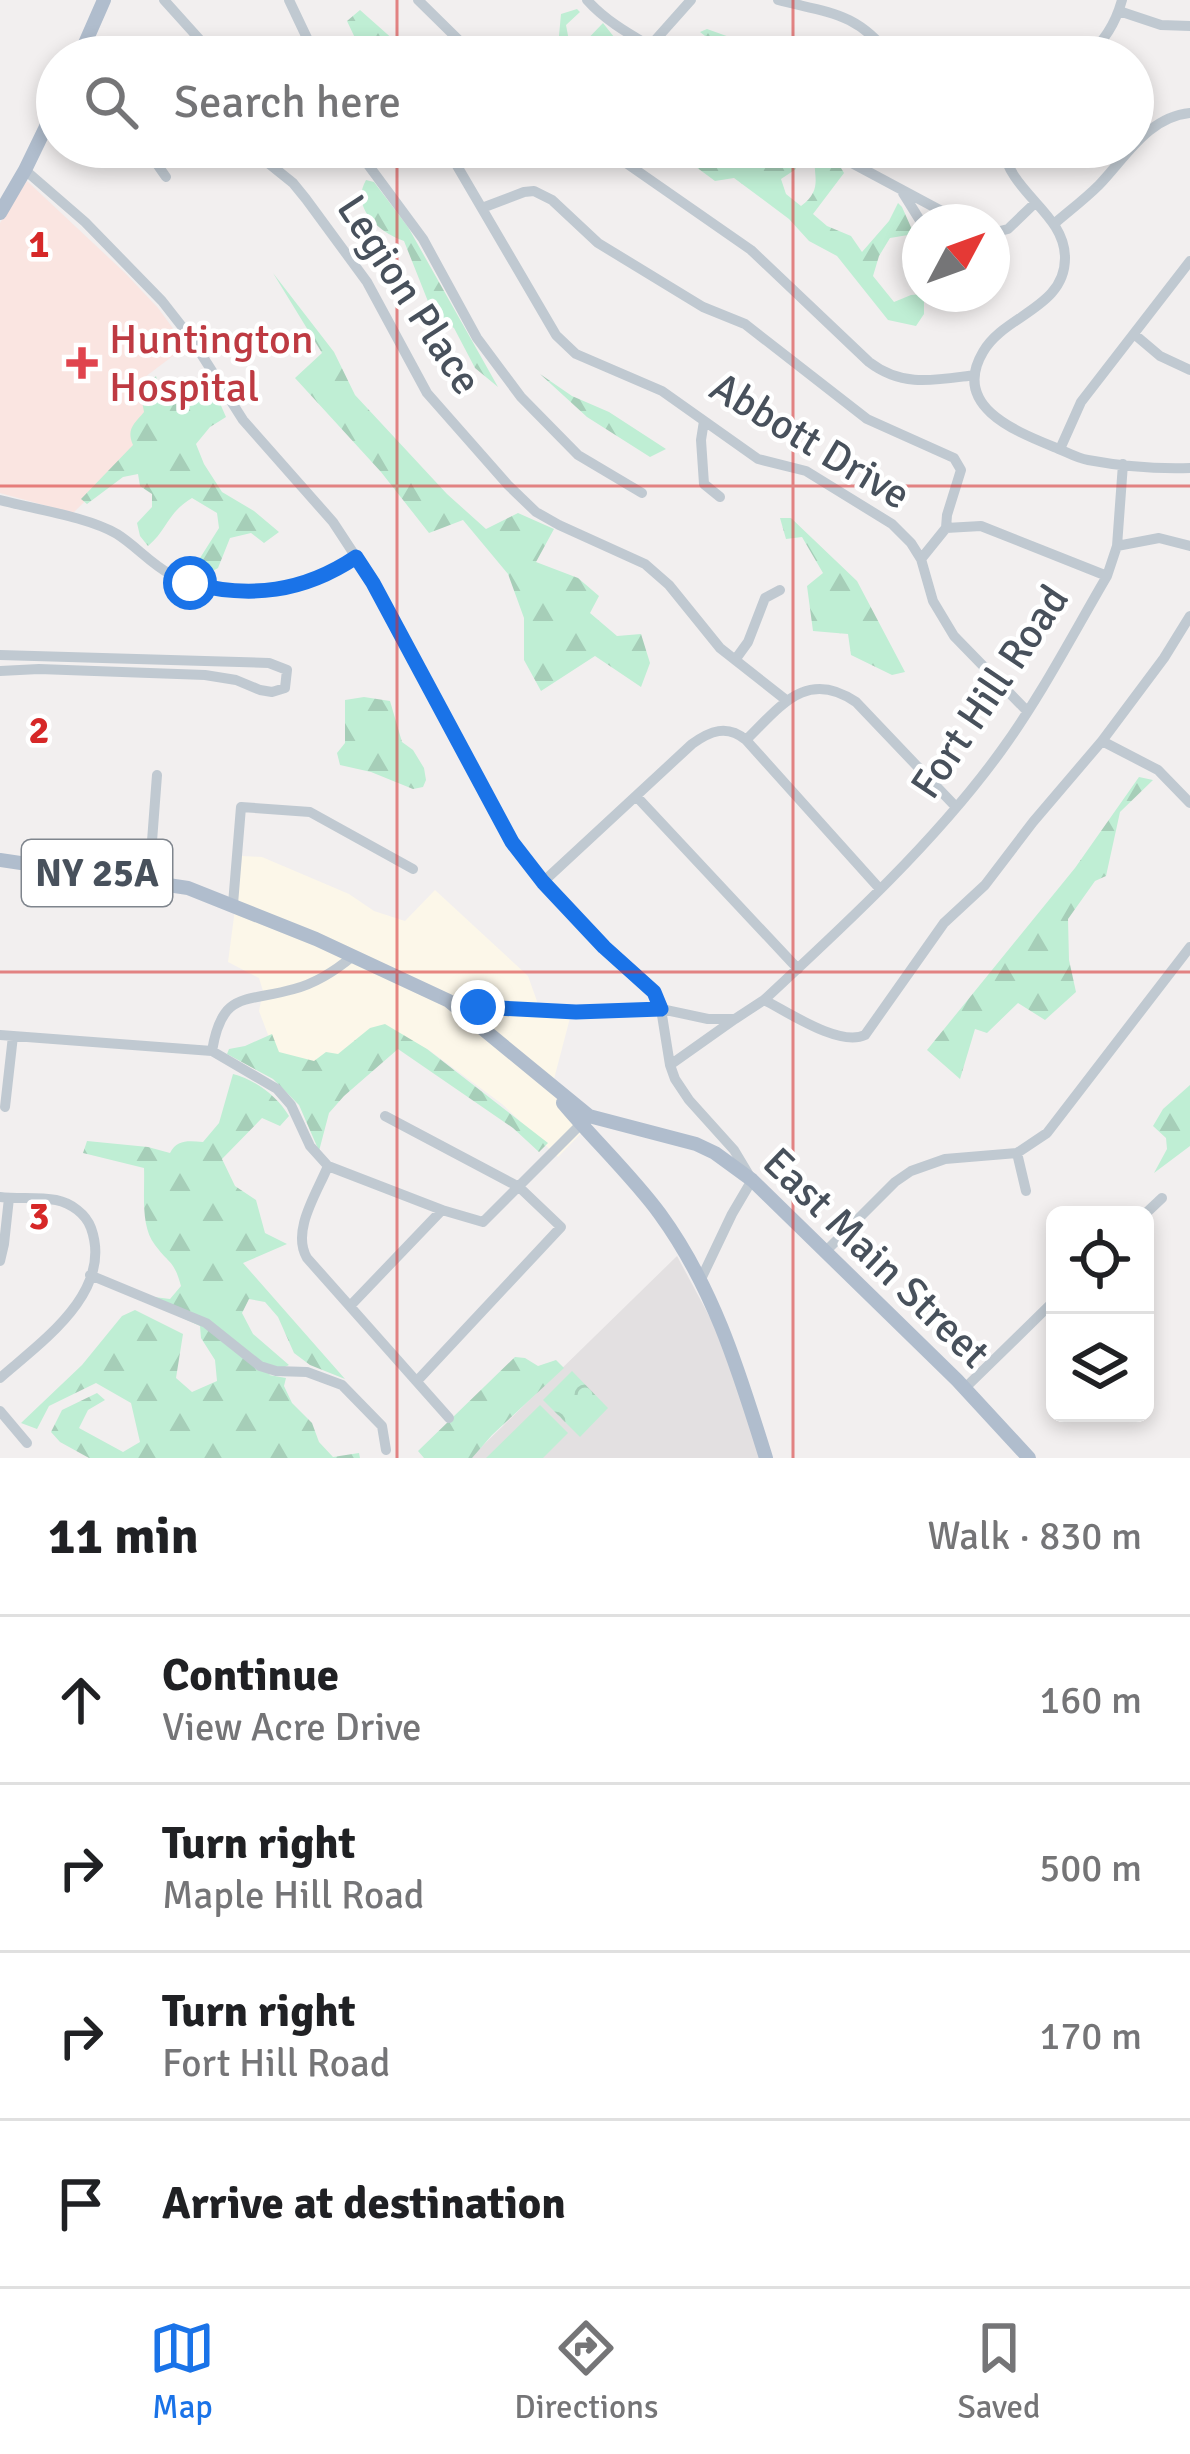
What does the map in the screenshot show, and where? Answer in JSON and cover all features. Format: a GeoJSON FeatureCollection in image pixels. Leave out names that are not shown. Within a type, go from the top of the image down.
{"type":"FeatureCollection","features":[{"type":"Feature","properties":{"kind":"main road"},"geometry":{"type":"LineString","coordinates":[[88,36],[104,0]]}},
{"type":"Feature","properties":{"kind":"main road"},"geometry":{"type":"LineString","coordinates":[[0,213],[36,149]]}},
{"type":"Feature","properties":{"kind":"main road","name":"East Main Street"},"geometry":{"type":"LineString","coordinates":[[0,860],[188,888],[233,904],[461,1009],[585,1120],[696,1144],[716,1153],[752,1180],[1029,1458]]}},
{"type":"Feature","properties":{"kind":"main road"},"geometry":{"type":"LineString","coordinates":[[585,1120],[658,1211],[701,1279],[728,1339],[766,1458]]}},
{"type":"Feature","properties":{"kind":"street"},"geometry":{"type":"LineString","coordinates":[[164,0],[196,36]]}},
{"type":"Feature","properties":{"kind":"street"},"geometry":{"type":"LineString","coordinates":[[289,0],[306,36]]}},
{"type":"Feature","properties":{"kind":"street"},"geometry":{"type":"LineString","coordinates":[[418,0],[455,36]]}},
{"type":"Feature","properties":{"kind":"street"},"geometry":{"type":"LineString","coordinates":[[587,0],[635,36]]}},
{"type":"Feature","properties":{"kind":"street"},"geometry":{"type":"LineString","coordinates":[[659,36],[691,0]]}},
{"type":"Feature","properties":{"kind":"street"},"geometry":{"type":"LineString","coordinates":[[778,0],[846,17],[876,36]]}},
{"type":"Feature","properties":{"kind":"street"},"geometry":{"type":"LineString","coordinates":[[1104,36],[1121,6],[1152,23],[1190,26]]}},
{"type":"Feature","properties":{"kind":"street"},"geometry":{"type":"LineString","coordinates":[[1154,126],[1163,119],[1190,113]]}},
{"type":"Feature","properties":{"kind":"street"},"geometry":{"type":"LineString","coordinates":[[160,168],[166,177]]}},
{"type":"Feature","properties":{"kind":"street","name":"Legion Place"},"geometry":{"type":"LineString","coordinates":[[274,168],[293,183],[368,282],[427,393],[508,485],[559,526],[645,564],[669,584],[720,648],[786,700]]}},
{"type":"Feature","properties":{"kind":"street"},"geometry":{"type":"LineString","coordinates":[[371,168],[423,239],[477,338],[521,397],[578,454],[641,493]]}},
{"type":"Feature","properties":{"kind":"street","name":"Abbott Drive"},"geometry":{"type":"LineString","coordinates":[[458,168],[565,345],[662,391],[758,459],[806,471],[892,524],[921,559],[933,601],[954,636],[1027,710]]}},
{"type":"Feature","properties":{"kind":"street"},"geometry":{"type":"LineString","coordinates":[[633,168],[751,250],[885,373],[923,382],[975,375]]}},
{"type":"Feature","properties":{"kind":"street"},"geometry":{"type":"LineString","coordinates":[[861,168],[928,204]]}},
{"type":"Feature","properties":{"kind":"street"},"geometry":{"type":"LineString","coordinates":[[1009,168],[1054,224],[1063,241],[1065,260],[1061,279],[1050,295],[985,348],[975,375],[985,407],[1017,433],[1084,460],[1190,468]]}},
{"type":"Feature","properties":{"kind":"street"},"geometry":{"type":"LineString","coordinates":[[1054,224],[1114,168]]}},
{"type":"Feature","properties":{"kind":"street"},"geometry":{"type":"LineString","coordinates":[[26,170],[85,222],[161,301],[191,338],[243,420],[333,522],[373,583],[512,842],[604,947],[654,992],[670,1065],[681,1090],[734,1150],[752,1180],[701,1279]]}},
{"type":"Feature","properties":{"kind":"street"},"geometry":{"type":"LineString","coordinates":[[902,190],[910,204]]}},
{"type":"Feature","properties":{"kind":"street"},"geometry":{"type":"LineString","coordinates":[[482,208],[534,191],[552,200],[598,243],[703,307],[745,324],[867,419],[954,458],[961,470],[946,528],[921,559]]}},
{"type":"Feature","properties":{"kind":"street"},"geometry":{"type":"LineString","coordinates":[[1010,227],[1034,204]]}},
{"type":"Feature","properties":{"kind":"street"},"geometry":{"type":"LineString","coordinates":[[1060,449],[1081,402],[1190,261]]}},
{"type":"Feature","properties":{"kind":"street"},"geometry":{"type":"LineString","coordinates":[[1134,334],[1160,356],[1190,370]]}},
{"type":"Feature","properties":{"kind":"street"},"geometry":{"type":"LineString","coordinates":[[704,421],[704,484],[721,497]]}},
{"type":"Feature","properties":{"kind":"street","name":"Fort Hill Road"},"geometry":{"type":"LineString","coordinates":[[670,1065],[764,1000],[798,969],[956,807],[1001,751],[1107,576],[1117,546],[1123,464]]}},
{"type":"Feature","properties":{"kind":"street"},"geometry":{"type":"LineString","coordinates":[[0,500],[100,526],[167,573],[214,590],[264,592],[295,587],[356,557]]}},
{"type":"Feature","properties":{"kind":"street"},"geometry":{"type":"LineString","coordinates":[[946,528],[981,526],[1107,576]]}},
{"type":"Feature","properties":{"kind":"street"},"geometry":{"type":"LineString","coordinates":[[1117,546],[1159,538],[1190,546]]}},
{"type":"Feature","properties":{"kind":"street"},"geometry":{"type":"LineString","coordinates":[[735,659],[754,630],[765,598],[780,590]]}},
{"type":"Feature","properties":{"kind":"street"},"geometry":{"type":"LineString","coordinates":[[764,1000],[847,1039],[865,1035],[944,923],[985,885],[1102,741],[1190,616]]}},
{"type":"Feature","properties":{"kind":"street"},"geometry":{"type":"LineString","coordinates":[[0,655],[30,663],[170,668],[269,663],[287,670],[288,679],[285,688],[272,692],[170,668]]}},
{"type":"Feature","properties":{"kind":"street"},"geometry":{"type":"LineString","coordinates":[[0,671],[30,663]]}},
{"type":"Feature","properties":{"kind":"street"},"geometry":{"type":"LineString","coordinates":[[746,740],[796,694],[816,688],[847,696],[956,807]]}},
{"type":"Feature","properties":{"kind":"street"},"geometry":{"type":"LineString","coordinates":[[543,882],[703,736],[725,730],[746,740],[879,888]]}},
{"type":"Feature","properties":{"kind":"street"},"geometry":{"type":"LineString","coordinates":[[1102,741],[1158,770],[1190,802]]}},
{"type":"Feature","properties":{"kind":"street"},"geometry":{"type":"LineString","coordinates":[[149,881],[157,776]]}},
{"type":"Feature","properties":{"kind":"street"},"geometry":{"type":"LineString","coordinates":[[636,796],[798,969]]}},
{"type":"Feature","properties":{"kind":"street"},"geometry":{"type":"LineString","coordinates":[[233,904],[241,807],[310,812],[413,868]]}},
{"type":"Feature","properties":{"kind":"street"},"geometry":{"type":"LineString","coordinates":[[825,1252],[911,1171],[945,1159],[1017,1154],[1047,1133],[1190,947]]}},
{"type":"Feature","properties":{"kind":"street"},"geometry":{"type":"LineString","coordinates":[[212,1051],[216,1025],[238,1001],[312,983],[353,956]]}},
{"type":"Feature","properties":{"kind":"street"},"geometry":{"type":"LineString","coordinates":[[461,1009],[661,1009],[708,1019],[735,1018]]}},
{"type":"Feature","properties":{"kind":"street"},"geometry":{"type":"LineString","coordinates":[[5,1107],[6,1035],[212,1051],[277,1089],[291,1105],[310,1146],[328,1166],[483,1222],[585,1120]]}},
{"type":"Feature","properties":{"kind":"street"},"geometry":{"type":"LineString","coordinates":[[385,1116],[519,1187],[561,1227],[417,1381]]}},
{"type":"Feature","properties":{"kind":"street"},"geometry":{"type":"LineString","coordinates":[[1017,1154],[1026,1191]]}},
{"type":"Feature","properties":{"kind":"street"},"geometry":{"type":"LineString","coordinates":[[328,1166],[299,1245],[449,1418]]}},
{"type":"Feature","properties":{"kind":"street"},"geometry":{"type":"LineString","coordinates":[[0,1261],[4,1198],[57,1200],[88,1220],[95,1255],[75,1308],[0,1378]]}},
{"type":"Feature","properties":{"kind":"street"},"geometry":{"type":"LineString","coordinates":[[1154,1206],[1162,1198]]}},
{"type":"Feature","properties":{"kind":"street"},"geometry":{"type":"LineString","coordinates":[[351,1305],[442,1210]]}},
{"type":"Feature","properties":{"kind":"street"},"geometry":{"type":"LineString","coordinates":[[90,1275],[206,1323],[260,1366],[307,1372],[342,1384],[382,1426],[386,1450]]}},
{"type":"Feature","properties":{"kind":"street"},"geometry":{"type":"LineString","coordinates":[[964,1388],[1046,1309]]}},
{"type":"Feature","properties":{"kind":"street"},"geometry":{"type":"LineString","coordinates":[[0,1411],[27,1443]]}},
{"type":"Feature","properties":{"kind":"shaded area","name":"Huntington Hospital"},"geometry":{"type":"Polygon","coordinates":[[[27,181],[125,273],[186,346],[141,380],[149,407],[140,447],[73,513],[0,493],[0,223],[27,181]]]}},
{"type":"Feature","properties":{"kind":"shaded area"},"geometry":{"type":"Polygon","coordinates":[[[242,856],[262,857],[405,921],[435,890],[528,976],[538,1004],[570,1018],[554,1079],[589,1125],[558,1157],[502,1104],[429,1050],[384,1028],[353,1056],[319,1064],[278,1061],[259,1011],[263,991],[259,978],[228,962],[242,856]]]}},
{"type":"Feature","properties":{"kind":"shaded area"},"geometry":{"type":"Polygon","coordinates":[[[677,1256],[721,1338],[760,1458],[470,1458],[677,1256]]]}},
{"type":"Feature","properties":{"kind":"green space"},"geometry":{"type":"Polygon","coordinates":[[[360,10],[389,36],[354,36],[347,21],[360,10]]]}},
{"type":"Feature","properties":{"kind":"green space"},"geometry":{"type":"Polygon","coordinates":[[[580,12],[566,25],[568,36],[559,36],[561,14],[580,12]]]}},
{"type":"Feature","properties":{"kind":"green space"},"geometry":{"type":"Polygon","coordinates":[[[603,23],[613,36],[591,36],[603,23]]]}},
{"type":"Feature","properties":{"kind":"green space"},"geometry":{"type":"Polygon","coordinates":[[[707,29],[727,36],[705,36],[700,32],[707,29]]]}},
{"type":"Feature","properties":{"kind":"green space"},"geometry":{"type":"Polygon","coordinates":[[[697,168],[796,168],[781,179],[786,194],[801,206],[813,193],[815,168],[841,168],[844,173],[813,214],[851,236],[862,252],[898,203],[902,236],[890,238],[873,276],[894,302],[902,299],[902,312],[924,312],[916,326],[888,320],[837,256],[809,241],[789,219],[734,178],[715,181],[697,168]]]}},
{"type":"Feature","properties":{"kind":"green space"},"geometry":{"type":"Polygon","coordinates":[[[366,180],[374,182],[408,227],[498,387],[475,368],[454,328],[433,314],[404,241],[385,232],[364,209],[366,180]]]}},
{"type":"Feature","properties":{"kind":"green space"},"geometry":{"type":"Polygon","coordinates":[[[273,273],[334,352],[355,395],[447,494],[486,529],[518,513],[554,529],[536,562],[578,578],[599,596],[590,613],[617,636],[641,634],[650,663],[641,687],[595,656],[541,691],[524,660],[524,618],[508,574],[463,520],[429,533],[295,378],[322,353],[273,273]]]}},
{"type":"Feature","properties":{"kind":"green space"},"geometry":{"type":"Polygon","coordinates":[[[540,374],[666,449],[650,457],[587,417],[540,374]]]}},
{"type":"Feature","properties":{"kind":"green space"},"geometry":{"type":"Polygon","coordinates":[[[156,376],[160,390],[178,396],[211,383],[226,417],[196,444],[204,464],[222,492],[279,532],[264,543],[251,533],[230,538],[218,568],[202,577],[200,558],[219,528],[217,513],[192,498],[177,509],[148,546],[137,523],[152,507],[152,494],[140,486],[138,474],[123,477],[87,504],[81,499],[133,445],[131,431],[144,412],[140,391],[156,376]]]}},
{"type":"Feature","properties":{"kind":"green space"},"geometry":{"type":"Polygon","coordinates":[[[780,518],[791,518],[857,581],[905,672],[892,675],[851,655],[848,634],[813,631],[807,586],[823,573],[802,537],[786,539],[780,518]]]}},
{"type":"Feature","properties":{"kind":"green space"},"geometry":{"type":"Polygon","coordinates":[[[345,700],[390,701],[402,742],[424,768],[423,787],[413,789],[340,765],[337,753],[345,743],[345,700]]]}},
{"type":"Feature","properties":{"kind":"green space"},"geometry":{"type":"Polygon","coordinates":[[[1139,777],[1153,780],[1120,812],[1106,876],[1095,881],[1068,919],[1076,992],[1045,1020],[1018,1003],[987,1033],[975,1029],[960,1079],[927,1050],[1075,868],[1139,777]]]}},
{"type":"Feature","properties":{"kind":"green space"},"geometry":{"type":"Polygon","coordinates":[[[385,1024],[427,1049],[548,1143],[539,1152],[513,1128],[398,1049],[329,1113],[319,1151],[299,1105],[273,1079],[227,1054],[229,1049],[272,1034],[279,1052],[314,1061],[326,1052],[338,1054],[370,1028],[385,1024]]]}},
{"type":"Feature","properties":{"kind":"green space"},"geometry":{"type":"Polygon","coordinates":[[[233,1074],[265,1090],[289,1116],[280,1126],[262,1118],[222,1159],[235,1186],[256,1200],[265,1233],[287,1244],[243,1263],[345,1379],[294,1353],[278,1317],[265,1302],[249,1299],[242,1313],[253,1334],[289,1365],[269,1375],[286,1378],[284,1386],[292,1403],[312,1423],[319,1442],[333,1457],[359,1453],[360,1458],[89,1458],[51,1432],[62,1410],[97,1393],[105,1400],[88,1410],[79,1428],[123,1452],[140,1442],[131,1403],[96,1383],[49,1406],[37,1429],[21,1423],[82,1365],[122,1316],[135,1310],[183,1334],[176,1378],[192,1392],[217,1381],[215,1360],[201,1338],[200,1326],[130,1294],[170,1299],[181,1286],[147,1228],[144,1168],[83,1153],[87,1141],[170,1153],[180,1143],[203,1142],[219,1123],[233,1074]]]}},
{"type":"Feature","properties":{"kind":"green space"},"geometry":{"type":"Polygon","coordinates":[[[1190,1085],[1190,1146],[1154,1173],[1167,1149],[1166,1138],[1153,1126],[1163,1109],[1190,1085]]]}},
{"type":"Feature","properties":{"kind":"green space"},"geometry":{"type":"Polygon","coordinates":[[[515,1357],[538,1366],[556,1360],[564,1368],[472,1458],[424,1458],[418,1451],[515,1357]]]}},
{"type":"Feature","properties":{"kind":"green space"},"geometry":{"type":"Polygon","coordinates":[[[572,1371],[608,1408],[580,1437],[543,1400],[572,1371]]]}},
{"type":"Feature","properties":{"kind":"green space"},"geometry":{"type":"Polygon","coordinates":[[[540,1405],[568,1433],[543,1458],[486,1458],[540,1405]]]}},
{"type":"Feature","properties":{"kind":"place","name":"Huntington Hospital"},"geometry":{"type":"Point","coordinates":[82,363]}},
{"type":"Feature","properties":{"kind":"route"},"geometry":{"type":"LineString","coordinates":[[190,583],[214,590],[264,592],[319,578],[356,557],[512,842],[604,947],[654,992],[661,1009],[576,1012],[478,1007]]}}]}
